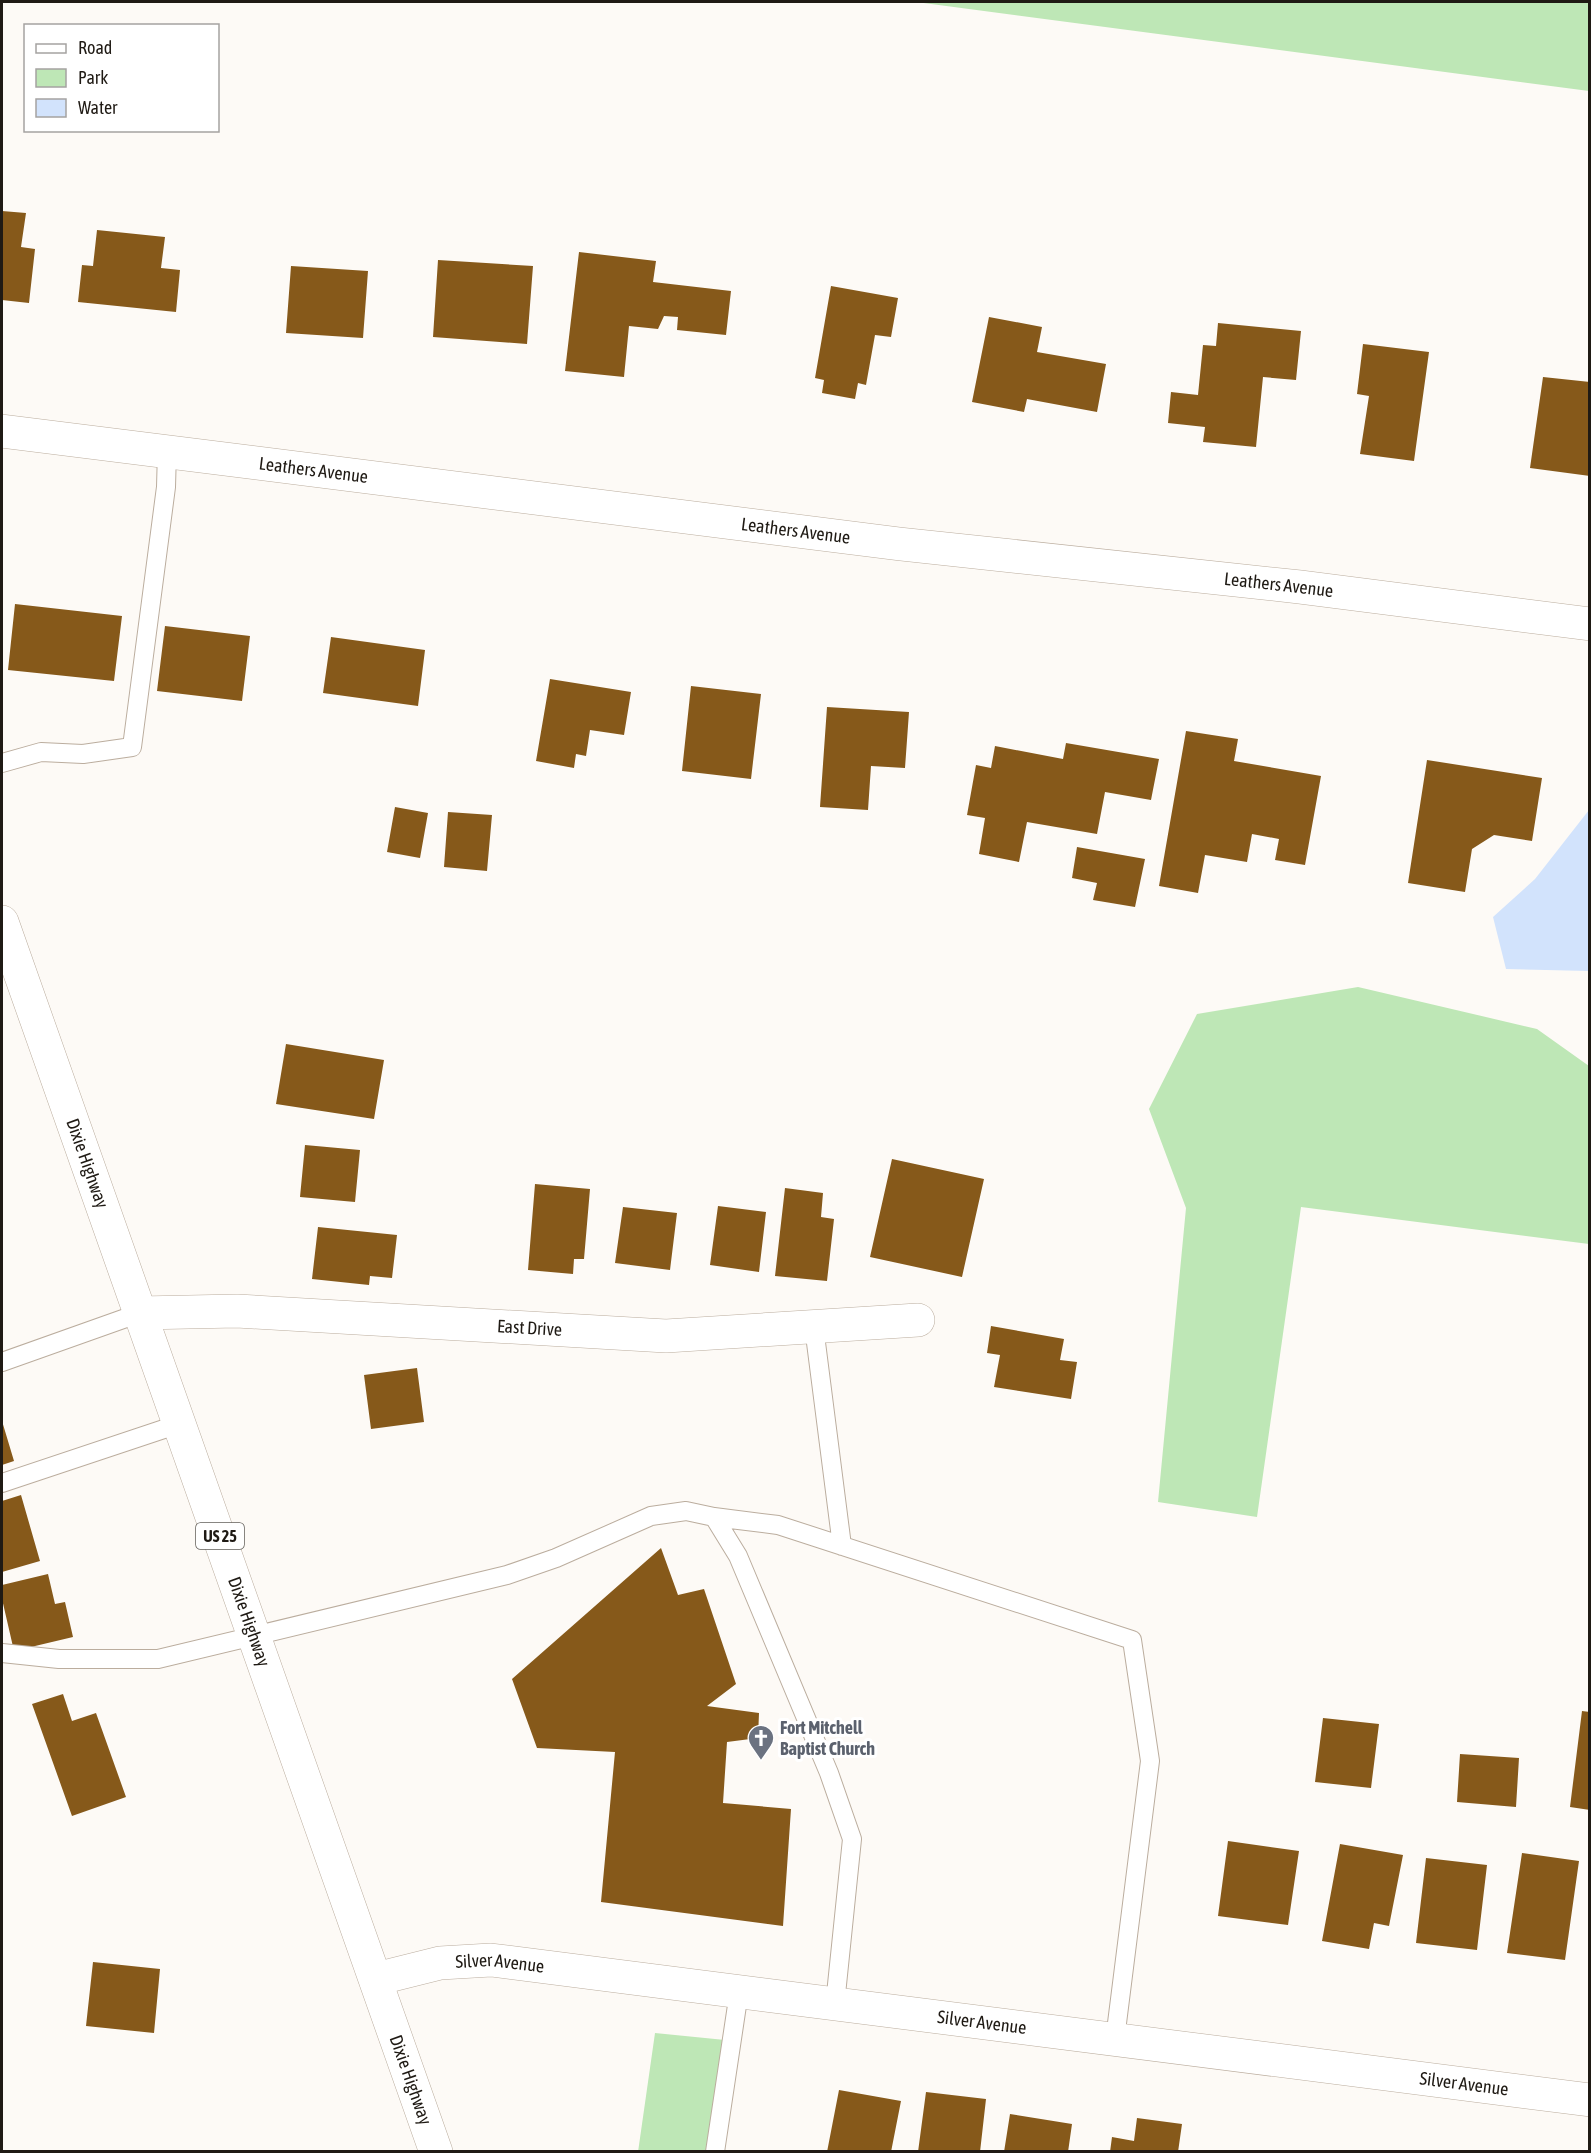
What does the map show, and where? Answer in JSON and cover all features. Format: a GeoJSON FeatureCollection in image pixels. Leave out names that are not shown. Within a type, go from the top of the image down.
{"type":"FeatureCollection","features":[{"type":"Feature","properties":{"kind":"street","name":"Leathers Avenue"},"geometry":{"type":"LineString","coordinates":[[2,431],[900,544],[1300,587],[1590,624]]}},
{"type":"Feature","properties":{"kind":"street","name":"Dixie Highway"},"geometry":{"type":"LineString","coordinates":[[3,932],[436,2151]]}},
{"type":"Feature","properties":{"kind":"street","name":"East Drive"},"geometry":{"type":"LineString","coordinates":[[140,1313],[237,1311],[666,1336],[918,1320]]}},
{"type":"Feature","properties":{"kind":"street","name":"Silver Avenue"},"geometry":{"type":"LineString","coordinates":[[376,1979],[440,1963],[491,1960],[1590,2100]]}},
{"type":"Feature","properties":{"kind":"lane"},"geometry":{"type":"LineString","coordinates":[[2,763],[41,752],[83,754],[132,747],[166,487],[167,451]]}},
{"type":"Feature","properties":{"kind":"lane"},"geometry":{"type":"LineString","coordinates":[[2,1362],[140,1313]]}},
{"type":"Feature","properties":{"kind":"lane"},"geometry":{"type":"LineString","coordinates":[[814,1327],[842,1546]]}},
{"type":"Feature","properties":{"kind":"lane"},"geometry":{"type":"LineString","coordinates":[[2,1483],[179,1424]]}},
{"type":"Feature","properties":{"kind":"lane"},"geometry":{"type":"LineString","coordinates":[[2,1653],[59,1659],[158,1659],[254,1634],[507,1575],[556,1558],[651,1516],[686,1511],[778,1525],[1132,1640],[1150,1761],[1115,2039]]}},
{"type":"Feature","properties":{"kind":"lane"},"geometry":{"type":"LineString","coordinates":[[714,1517],[738,1556],[829,1773],[852,1839],[835,2004]]}},
{"type":"Feature","properties":{"kind":"lane"},"geometry":{"type":"LineString","coordinates":[[715,2151],[739,1992]]}},
{"type":"Feature","properties":{"kind":"green space"},"geometry":{"type":"Polygon","coordinates":[[[916,2],[1589,2],[1589,91],[916,2]]]}},
{"type":"Feature","properties":{"kind":"green space"},"geometry":{"type":"Polygon","coordinates":[[[1358,987],[1537,1029],[1589,1066],[1589,1244],[1301,1207],[1257,1517],[1158,1502],[1186,1208],[1149,1109],[1197,1014],[1358,987]]]}},
{"type":"Feature","properties":{"kind":"green space"},"geometry":{"type":"Polygon","coordinates":[[[655,2033],[725,2040],[709,2151],[638,2152],[655,2033]]]}},
{"type":"Feature","properties":{"kind":"water"},"geometry":{"type":"Polygon","coordinates":[[[1589,810],[1589,971],[1506,969],[1493,917],[1535,879],[1589,810]]]}},
{"type":"Feature","properties":{"kind":"building"},"geometry":{"type":"Polygon","coordinates":[[[2,211],[26,213],[21,247],[35,249],[29,303],[2,300],[2,211]]]}},
{"type":"Feature","properties":{"kind":"building"},"geometry":{"type":"Polygon","coordinates":[[[97,230],[165,237],[161,268],[180,270],[176,312],[78,302],[82,265],[93,266],[97,230]]]}},
{"type":"Feature","properties":{"kind":"building"},"geometry":{"type":"Polygon","coordinates":[[[579,252],[656,261],[653,282],[731,291],[726,335],[677,330],[678,317],[664,316],[658,329],[629,326],[624,377],[565,371],[579,252]]]}},
{"type":"Feature","properties":{"kind":"building"},"geometry":{"type":"Polygon","coordinates":[[[438,260],[533,266],[527,344],[433,337],[438,260]]]}},
{"type":"Feature","properties":{"kind":"building"},"geometry":{"type":"Polygon","coordinates":[[[291,266],[368,271],[363,338],[286,333],[291,266]]]}},
{"type":"Feature","properties":{"kind":"building"},"geometry":{"type":"Polygon","coordinates":[[[831,286],[898,298],[891,337],[875,335],[866,385],[858,383],[855,399],[822,393],[824,380],[815,378],[831,286]]]}},
{"type":"Feature","properties":{"kind":"building"},"geometry":{"type":"Polygon","coordinates":[[[989,317],[1042,327],[1037,352],[1106,364],[1097,412],[1027,399],[1024,412],[972,402],[989,317]]]}},
{"type":"Feature","properties":{"kind":"building"},"geometry":{"type":"Polygon","coordinates":[[[1218,323],[1301,331],[1296,380],[1263,377],[1256,447],[1203,442],[1205,427],[1168,423],[1171,392],[1198,395],[1203,345],[1216,346],[1218,323]]]}},
{"type":"Feature","properties":{"kind":"building"},"geometry":{"type":"Polygon","coordinates":[[[1363,344],[1429,352],[1414,461],[1360,454],[1369,396],[1357,394],[1363,344]]]}},
{"type":"Feature","properties":{"kind":"building"},"geometry":{"type":"Polygon","coordinates":[[[1543,377],[1590,382],[1590,476],[1530,468],[1543,377]]]}},
{"type":"Feature","properties":{"kind":"building"},"geometry":{"type":"Polygon","coordinates":[[[15,604],[122,616],[114,681],[8,670],[15,604]]]}},
{"type":"Feature","properties":{"kind":"building"},"geometry":{"type":"Polygon","coordinates":[[[165,626],[250,636],[242,701],[157,691],[165,626]]]}},
{"type":"Feature","properties":{"kind":"building"},"geometry":{"type":"Polygon","coordinates":[[[331,637],[425,650],[418,706],[323,693],[331,637]]]}},
{"type":"Feature","properties":{"kind":"building"},"geometry":{"type":"Polygon","coordinates":[[[550,679],[631,692],[624,735],[590,730],[586,756],[576,754],[574,768],[536,761],[550,679]]]}},
{"type":"Feature","properties":{"kind":"building"},"geometry":{"type":"Polygon","coordinates":[[[691,686],[761,694],[751,779],[682,771],[691,686]]]}},
{"type":"Feature","properties":{"kind":"building"},"geometry":{"type":"Polygon","coordinates":[[[827,707],[909,712],[905,768],[871,766],[868,810],[820,807],[827,707]]]}},
{"type":"Feature","properties":{"kind":"building"},"geometry":{"type":"Polygon","coordinates":[[[1186,731],[1238,739],[1234,761],[1321,776],[1305,865],[1275,860],[1279,839],[1252,834],[1247,862],[1205,855],[1198,893],[1159,886],[1186,731]]]}},
{"type":"Feature","properties":{"kind":"building"},"geometry":{"type":"Polygon","coordinates":[[[1066,743],[1159,759],[1151,800],[1105,792],[1097,834],[1027,822],[1019,862],[979,854],[985,818],[967,815],[976,765],[991,768],[995,746],[1063,759],[1066,743]]]}},
{"type":"Feature","properties":{"kind":"building"},"geometry":{"type":"Polygon","coordinates":[[[1427,760],[1542,778],[1532,841],[1494,835],[1472,849],[1465,892],[1408,883],[1427,760]]]}},
{"type":"Feature","properties":{"kind":"building"},"geometry":{"type":"Polygon","coordinates":[[[395,807],[428,813],[420,858],[387,852],[395,807]]]}},
{"type":"Feature","properties":{"kind":"building"},"geometry":{"type":"Polygon","coordinates":[[[448,812],[492,815],[487,871],[444,867],[448,812]]]}},
{"type":"Feature","properties":{"kind":"building"},"geometry":{"type":"Polygon","coordinates":[[[1077,847],[1145,859],[1135,907],[1093,900],[1097,883],[1072,878],[1077,847]]]}},
{"type":"Feature","properties":{"kind":"building"},"geometry":{"type":"Polygon","coordinates":[[[286,1044],[384,1060],[374,1119],[276,1104],[286,1044]]]}},
{"type":"Feature","properties":{"kind":"building"},"geometry":{"type":"Polygon","coordinates":[[[305,1145],[360,1150],[355,1202],[300,1197],[305,1145]]]}},
{"type":"Feature","properties":{"kind":"building"},"geometry":{"type":"Polygon","coordinates":[[[892,1159],[984,1179],[962,1277],[870,1257],[892,1159]]]}},
{"type":"Feature","properties":{"kind":"building"},"geometry":{"type":"Polygon","coordinates":[[[535,1184],[590,1189],[584,1259],[574,1259],[573,1274],[528,1270],[535,1184]]]}},
{"type":"Feature","properties":{"kind":"building"},"geometry":{"type":"Polygon","coordinates":[[[785,1188],[823,1193],[821,1217],[834,1219],[827,1281],[775,1276],[785,1188]]]}},
{"type":"Feature","properties":{"kind":"building"},"geometry":{"type":"Polygon","coordinates":[[[718,1206],[766,1212],[759,1272],[710,1265],[718,1206]]]}},
{"type":"Feature","properties":{"kind":"building"},"geometry":{"type":"Polygon","coordinates":[[[623,1207],[677,1213],[670,1270],[615,1263],[623,1207]]]}},
{"type":"Feature","properties":{"kind":"building"},"geometry":{"type":"Polygon","coordinates":[[[318,1227],[397,1235],[392,1278],[370,1276],[369,1285],[312,1279],[318,1227]]]}},
{"type":"Feature","properties":{"kind":"building"},"geometry":{"type":"Polygon","coordinates":[[[991,1326],[1064,1339],[1060,1360],[1077,1362],[1071,1399],[994,1387],[1000,1355],[987,1353],[991,1326]]]}},
{"type":"Feature","properties":{"kind":"building"},"geometry":{"type":"Polygon","coordinates":[[[417,1368],[424,1422],[371,1429],[364,1375],[417,1368]]]}},
{"type":"Feature","properties":{"kind":"building"},"geometry":{"type":"Polygon","coordinates":[[[2,1421],[14,1461],[2,1465],[2,1421]]]}},
{"type":"Feature","properties":{"kind":"building"},"geometry":{"type":"Polygon","coordinates":[[[21,1495],[40,1561],[2,1572],[2,1501],[21,1495]]]}},
{"type":"Feature","properties":{"kind":"building"},"geometry":{"type":"Polygon","coordinates":[[[661,1548],[678,1595],[704,1589],[736,1684],[707,1706],[759,1713],[758,1738],[727,1742],[723,1803],[791,1809],[783,1926],[601,1902],[615,1752],[537,1748],[512,1679],[661,1548]]]}},
{"type":"Feature","properties":{"kind":"building"},"geometry":{"type":"Polygon","coordinates":[[[48,1574],[55,1604],[65,1602],[73,1637],[14,1651],[2,1599],[2,1585],[48,1574]]]}},
{"type":"Feature","properties":{"kind":"building"},"geometry":{"type":"Polygon","coordinates":[[[63,1694],[72,1721],[96,1713],[126,1797],[72,1816],[32,1704],[63,1694]]]}},
{"type":"Feature","properties":{"kind":"building"},"geometry":{"type":"Polygon","coordinates":[[[1582,1711],[1590,1712],[1590,1810],[1570,1807],[1582,1711]]]}},
{"type":"Feature","properties":{"kind":"building"},"geometry":{"type":"Polygon","coordinates":[[[1323,1718],[1379,1724],[1371,1788],[1315,1782],[1323,1718]]]}},
{"type":"Feature","properties":{"kind":"building"},"geometry":{"type":"Polygon","coordinates":[[[1460,1754],[1519,1758],[1516,1807],[1457,1802],[1460,1754]]]}},
{"type":"Feature","properties":{"kind":"building"},"geometry":{"type":"Polygon","coordinates":[[[1228,1841],[1299,1851],[1288,1925],[1218,1916],[1228,1841]]]}},
{"type":"Feature","properties":{"kind":"building"},"geometry":{"type":"Polygon","coordinates":[[[1340,1844],[1403,1855],[1389,1926],[1374,1923],[1369,1949],[1322,1941],[1340,1844]]]}},
{"type":"Feature","properties":{"kind":"building"},"geometry":{"type":"Polygon","coordinates":[[[1522,1853],[1579,1861],[1565,1960],[1507,1953],[1522,1853]]]}},
{"type":"Feature","properties":{"kind":"building"},"geometry":{"type":"Polygon","coordinates":[[[1426,1858],[1487,1865],[1477,1950],[1416,1943],[1426,1858]]]}},
{"type":"Feature","properties":{"kind":"building"},"geometry":{"type":"Polygon","coordinates":[[[93,1962],[160,1969],[154,2033],[86,2026],[93,1962]]]}},
{"type":"Feature","properties":{"kind":"building"},"geometry":{"type":"Polygon","coordinates":[[[839,2090],[901,2101],[891,2152],[827,2152],[839,2090]]]}},
{"type":"Feature","properties":{"kind":"building"},"geometry":{"type":"Polygon","coordinates":[[[926,2092],[986,2099],[980,2152],[918,2152],[926,2092]]]}},
{"type":"Feature","properties":{"kind":"building"},"geometry":{"type":"Polygon","coordinates":[[[1010,2114],[1072,2124],[1068,2152],[1004,2152],[1010,2114]]]}},
{"type":"Feature","properties":{"kind":"building"},"geometry":{"type":"Polygon","coordinates":[[[1137,2118],[1182,2124],[1178,2152],[1110,2152],[1112,2137],[1134,2141],[1137,2118]]]}},
{"type":"Feature","properties":{"kind":"place","name":"Fort Mitchell Baptist Church"},"geometry":{"type":"Point","coordinates":[761,1761]}}]}
